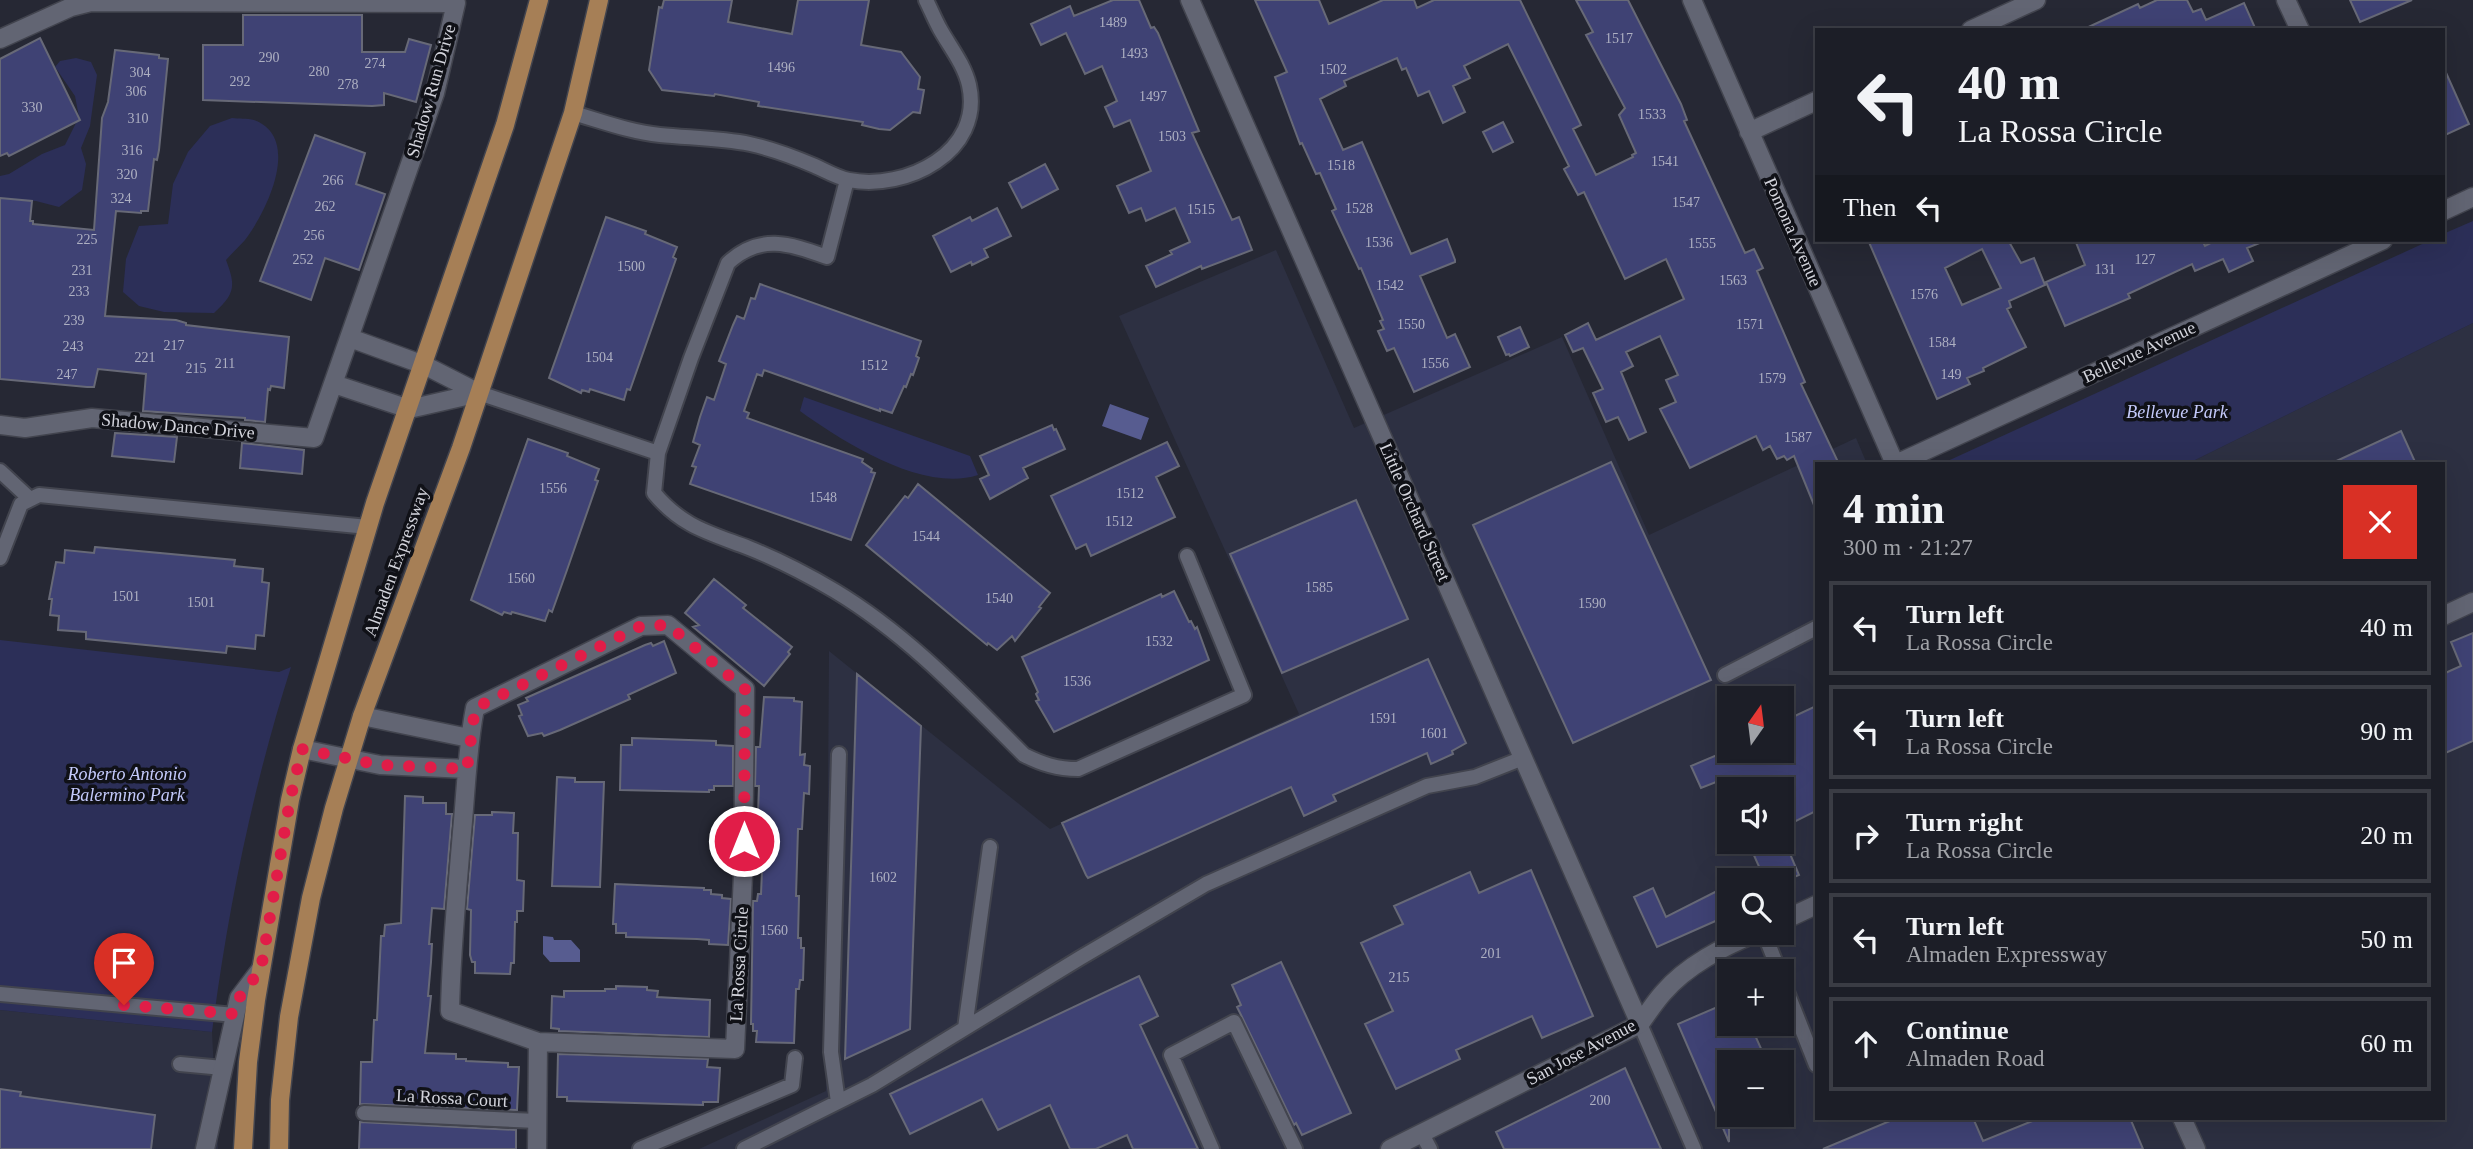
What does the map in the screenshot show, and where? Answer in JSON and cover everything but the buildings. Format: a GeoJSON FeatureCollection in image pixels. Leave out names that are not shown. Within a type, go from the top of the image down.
{"type":"FeatureCollection","features":[{"type":"Feature","properties":{"kind":"main road","name":"Almaden Expressway"},"geometry":{"type":"LineString","coordinates":[[243,1149],[247,1062],[290,800],[302,749],[368,527],[505,125],[540,0]]}},
{"type":"Feature","properties":{"kind":"main road","name":"Almaden Expressway"},"geometry":{"type":"LineString","coordinates":[[279,1149],[280,1100],[289,1017],[311,898],[348,760],[479,393],[573,113],[599,0]]}},
{"type":"Feature","properties":{"kind":"street","name":"Little Orchard Street"},"geometry":{"type":"LineString","coordinates":[[1191,0],[1640,1024]]}},
{"type":"Feature","properties":{"kind":"street","name":"Pomona Avenue"},"geometry":{"type":"LineString","coordinates":[[1692,0],[1895,462]]}},
{"type":"Feature","properties":{"kind":"street"},"geometry":{"type":"LineString","coordinates":[[1975,28],[2036,0]]}},
{"type":"Feature","properties":{"kind":"street"},"geometry":{"type":"LineString","coordinates":[[2286,0],[2299,28]]}},
{"type":"Feature","properties":{"kind":"street","name":"Shadow Run Drive"},"geometry":{"type":"LineString","coordinates":[[0,39],[71,7],[91,2],[456,3],[435,93],[314,438]]}},
{"type":"Feature","properties":{"kind":"street"},"geometry":{"type":"LineString","coordinates":[[1749,132],[1815,101]]}},
{"type":"Feature","properties":{"kind":"street"},"geometry":{"type":"LineString","coordinates":[[2445,210],[2473,197]]}},
{"type":"Feature","properties":{"kind":"street","name":"Bellevue Avenue"},"geometry":{"type":"LineString","coordinates":[[1900,462],[2379,242]]}},
{"type":"Feature","properties":{"kind":"street"},"geometry":{"type":"LineString","coordinates":[[350,338],[424,365],[479,393]]}},
{"type":"Feature","properties":{"kind":"street"},"geometry":{"type":"LineString","coordinates":[[334,384],[409,409],[479,393]]}},
{"type":"Feature","properties":{"kind":"street","name":"Shadow Dance Drive"},"geometry":{"type":"LineString","coordinates":[[0,425],[25,428],[92,418],[314,438]]}},
{"type":"Feature","properties":{"kind":"street"},"geometry":{"type":"LineString","coordinates":[[2445,615],[2473,602]]}},
{"type":"Feature","properties":{"kind":"street","name":"La Rossa Circle"},"geometry":{"type":"LineString","coordinates":[[668,625],[745,689],[743,875],[735,1049],[538,1042],[450,1011],[469,738],[475,708],[641,626],[668,625]]}},
{"type":"Feature","properties":{"kind":"street"},"geometry":{"type":"LineString","coordinates":[[362,716],[469,738]]}},
{"type":"Feature","properties":{"kind":"street"},"geometry":{"type":"LineString","coordinates":[[302,749],[380,765],[467,769]]}},
{"type":"Feature","properties":{"kind":"street"},"geometry":{"type":"LineString","coordinates":[[1794,915],[1815,905]]}},
{"type":"Feature","properties":{"kind":"street","name":"San Jose Avenue"},"geometry":{"type":"LineString","coordinates":[[1390,1149],[1426,1141],[1640,1024],[1664,992],[1694,966],[1729,945]]}},
{"type":"Feature","properties":{"kind":"street"},"geometry":{"type":"LineString","coordinates":[[205,1149],[239,998],[261,969]]}},
{"type":"Feature","properties":{"kind":"street"},"geometry":{"type":"LineString","coordinates":[[537,1149],[538,1042]]}},
{"type":"Feature","properties":{"kind":"street"},"geometry":{"type":"LineString","coordinates":[[2183,1120],[2196,1149]]}},
{"type":"Feature","properties":{"kind":"lane"},"geometry":{"type":"LineString","coordinates":[[573,113],[635,131],[751,144],[783,153],[847,180],[887,180],[922,171],[954,147],[969,118],[971,100],[968,82],[926,0]]}},
{"type":"Feature","properties":{"kind":"lane"},"geometry":{"type":"LineString","coordinates":[[847,180],[827,257],[778,243],[760,245],[740,252],[728,263],[658,453],[654,493],[667,509],[703,532],[750,548],[799,570],[837,593],[915,648],[1024,755],[1043,765],[1063,769],[1078,769],[1244,695],[1186,556]]}},
{"type":"Feature","properties":{"kind":"lane"},"geometry":{"type":"LineString","coordinates":[[479,393],[658,453]]}},
{"type":"Feature","properties":{"kind":"lane"},"geometry":{"type":"LineString","coordinates":[[0,471],[29,498]]}},
{"type":"Feature","properties":{"kind":"lane"},"geometry":{"type":"LineString","coordinates":[[0,558],[16,512],[29,498],[45,496],[368,527]]}},
{"type":"Feature","properties":{"kind":"lane"},"geometry":{"type":"LineString","coordinates":[[1725,675],[1815,629]]}},
{"type":"Feature","properties":{"kind":"lane"},"geometry":{"type":"LineString","coordinates":[[838,1102],[831,1052],[839,754]]}},
{"type":"Feature","properties":{"kind":"lane"},"geometry":{"type":"LineString","coordinates":[[744,1149],[872,1085],[1206,884],[1427,786],[1475,777],[1523,758]]}},
{"type":"Feature","properties":{"kind":"lane"},"geometry":{"type":"LineString","coordinates":[[965,1028],[990,847]]}},
{"type":"Feature","properties":{"kind":"lane"},"geometry":{"type":"LineString","coordinates":[[0,993],[235,1014]]}},
{"type":"Feature","properties":{"kind":"lane"},"geometry":{"type":"LineString","coordinates":[[1794,1010],[1815,1063]]}},
{"type":"Feature","properties":{"kind":"lane"},"geometry":{"type":"LineString","coordinates":[[1212,1149],[1171,1055],[1234,1022],[1295,1149]]}},
{"type":"Feature","properties":{"kind":"lane"},"geometry":{"type":"LineString","coordinates":[[1640,1024],[1694,1149]]}},
{"type":"Feature","properties":{"kind":"lane"},"geometry":{"type":"LineString","coordinates":[[640,1149],[792,1085],[795,1058]]}},
{"type":"Feature","properties":{"kind":"lane"},"geometry":{"type":"LineString","coordinates":[[180,1064],[223,1068]]}},
{"type":"Feature","properties":{"kind":"lane","name":"La Rossa Court"},"geometry":{"type":"LineString","coordinates":[[364,1113],[537,1121]]}},
{"type":"Feature","properties":{"kind":"shaded area"},"geometry":{"type":"Polygon","coordinates":[[[1276,250],[1354,428],[1562,337],[1649,535],[1856,438],[1866,462],[1815,462],[1815,1120],[2445,1120],[2445,462],[2191,462],[2473,323],[2473,1149],[699,1149],[826,1091],[829,651],[1050,829],[1299,714],[1119,316],[1276,250]]]}},
{"type":"Feature","properties":{"kind":"shaded area"},"geometry":{"type":"Polygon","coordinates":[[[1110,404],[1149,418],[1141,440],[1102,426],[1110,404]]]}},
{"type":"Feature","properties":{"kind":"shaded area"},"geometry":{"type":"Polygon","coordinates":[[[543,936],[553,937],[554,940],[571,940],[580,950],[580,962],[550,962],[543,954],[543,936]]]}},
{"type":"Feature","properties":{"kind":"shaded area"},"geometry":{"type":"Polygon","coordinates":[[[0,1010],[212,1032],[218,1149],[0,1149],[0,1010]]]}},
{"type":"Feature","properties":{"kind":"green space"},"geometry":{"type":"Polygon","coordinates":[[[76,58],[91,62],[97,75],[90,126],[81,148],[86,164],[82,190],[59,207],[36,201],[0,199],[0,176],[65,145],[79,117],[75,96],[55,67],[60,61],[76,58]]]}},
{"type":"Feature","properties":{"kind":"green space"},"geometry":{"type":"Polygon","coordinates":[[[232,118],[254,120],[269,129],[276,143],[278,159],[276,177],[262,212],[245,240],[226,260],[232,283],[230,295],[214,313],[164,312],[139,306],[123,292],[126,259],[139,226],[168,224],[173,184],[188,152],[210,126],[232,118]]]}},
{"type":"Feature","properties":{"kind":"green space","name":"Bellevue Park"},"geometry":{"type":"Polygon","coordinates":[[[2473,221],[2473,323],[2191,462],[1945,462],[2427,242],[2445,242],[2445,233],[2473,221]]]}},
{"type":"Feature","properties":{"kind":"green space"},"geometry":{"type":"Polygon","coordinates":[[[804,397],[970,456],[978,475],[956,479],[933,477],[884,461],[838,437],[800,411],[804,397]]]}},
{"type":"Feature","properties":{"kind":"green space","name":"Roberto Antonio Balermino Park"},"geometry":{"type":"Polygon","coordinates":[[[0,640],[279,672],[291,667],[243,848],[212,1032],[0,1010],[0,640]]]}},
{"type":"Feature","properties":{"kind":"route"},"geometry":{"type":"LineString","coordinates":[[124,1005],[235,1014],[239,998],[261,969],[290,800],[302,749],[380,765],[467,769],[475,708],[641,626],[668,625],[745,689],[744,841]]}}]}
